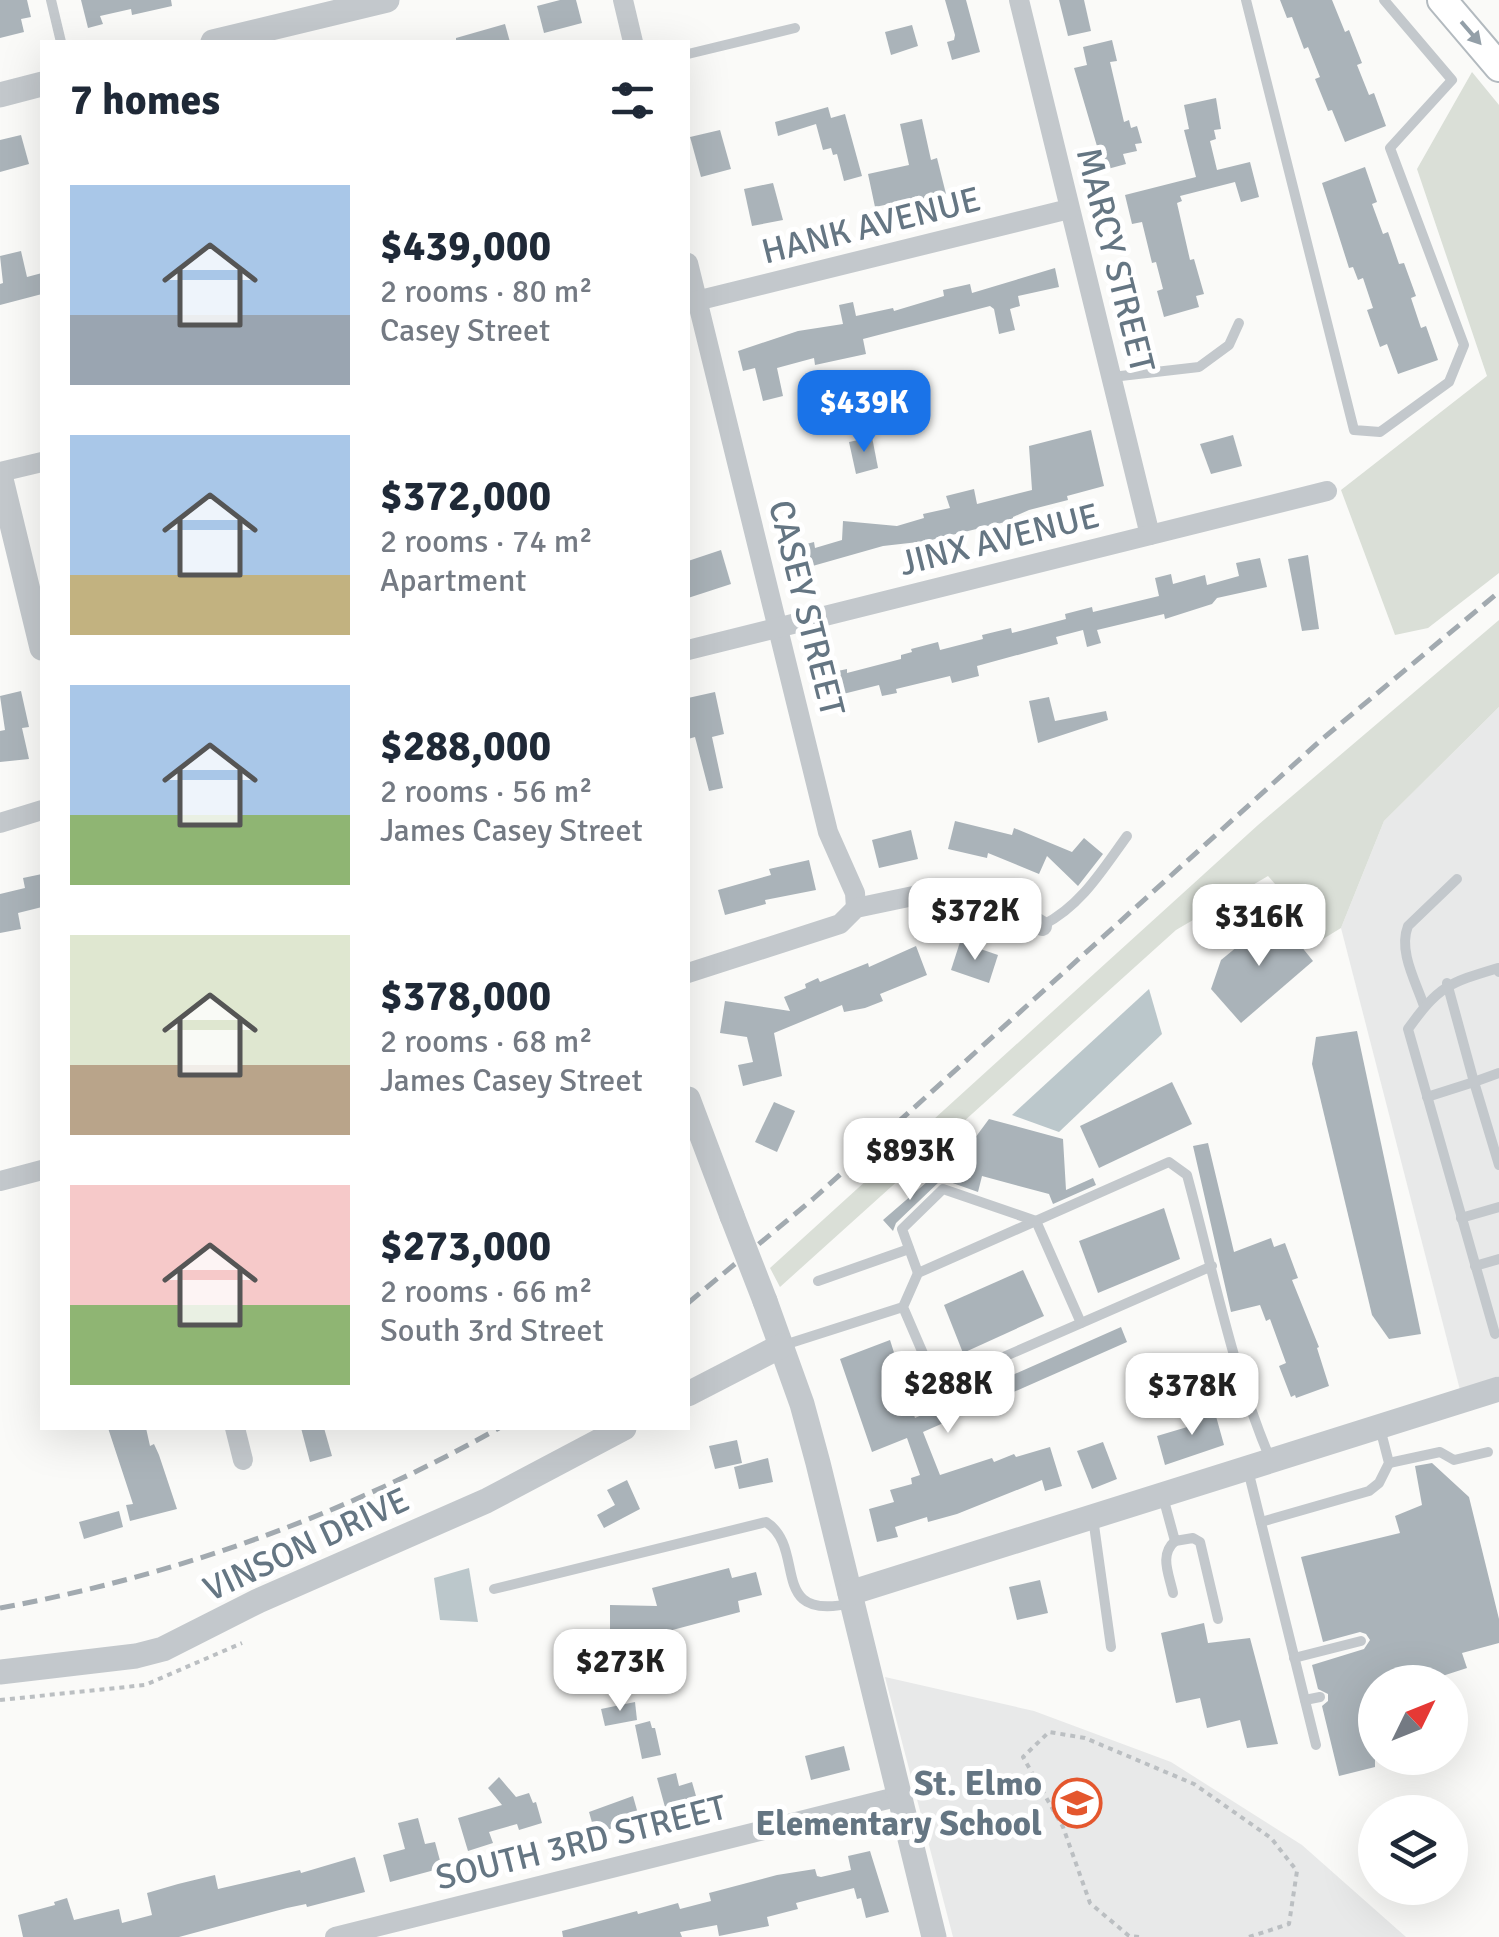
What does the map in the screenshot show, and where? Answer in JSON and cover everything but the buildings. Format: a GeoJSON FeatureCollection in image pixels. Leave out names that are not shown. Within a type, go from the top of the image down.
{"type":"FeatureCollection","features":[{"type":"Feature","properties":{"kind":"main road"},"geometry":{"type":"LineString","coordinates":[[1442,0],[1499,66]]}},
{"type":"Feature","properties":{"kind":"street"},"geometry":{"type":"LineString","coordinates":[[221,40],[387,0]]}},
{"type":"Feature","properties":{"kind":"street"},"geometry":{"type":"LineString","coordinates":[[623,0],[633,40]]}},
{"type":"Feature","properties":{"kind":"street","name":"MARCY STREET"},"geometry":{"type":"LineString","coordinates":[[1019,0],[1150,535]]}},
{"type":"Feature","properties":{"kind":"street"},"geometry":{"type":"LineString","coordinates":[[0,94],[40,84]]}},
{"type":"Feature","properties":{"kind":"street","name":"HANK AVENUE"},"geometry":{"type":"LineString","coordinates":[[692,302],[1069,209]]}},
{"type":"Feature","properties":{"kind":"street","name":"CASEY STREET"},"geometry":{"type":"LineString","coordinates":[[692,302],[828,832],[855,893],[856,908]]}},
{"type":"Feature","properties":{"kind":"street"},"geometry":{"type":"LineString","coordinates":[[40,463],[0,474],[40,640]]}},
{"type":"Feature","properties":{"kind":"street","name":"JINX AVENUE"},"geometry":{"type":"LineString","coordinates":[[690,650],[1327,491]]}},
{"type":"Feature","properties":{"kind":"street"},"geometry":{"type":"LineString","coordinates":[[0,823],[40,811]]}},
{"type":"Feature","properties":{"kind":"street"},"geometry":{"type":"LineString","coordinates":[[690,972],[840,924],[856,908],[936,892],[969,893],[1002,902],[1042,926]]}},
{"type":"Feature","properties":{"kind":"street"},"geometry":{"type":"LineString","coordinates":[[690,1104],[782,1346],[814,1448],[934,1937]]}},
{"type":"Feature","properties":{"kind":"street"},"geometry":{"type":"LineString","coordinates":[[0,1181],[40,1171]]}},
{"type":"Feature","properties":{"kind":"street"},"geometry":{"type":"LineString","coordinates":[[690,1393],[782,1346]]}},
{"type":"Feature","properties":{"kind":"street"},"geometry":{"type":"LineString","coordinates":[[852,1598],[1499,1389]]}},
{"type":"Feature","properties":{"kind":"street"},"geometry":{"type":"LineString","coordinates":[[235,1430],[242,1460]]}},
{"type":"Feature","properties":{"kind":"street","name":"VINSON DRIVE"},"geometry":{"type":"LineString","coordinates":[[0,1672],[136,1656],[162,1649],[258,1601],[486,1501],[620,1430]]}},
{"type":"Feature","properties":{"kind":"street","name":"SOUTH 3RD STREET"},"geometry":{"type":"LineString","coordinates":[[336,1937],[900,1796]]}},
{"type":"Feature","properties":{"kind":"lane"},"geometry":{"type":"LineString","coordinates":[[52,0],[61,40]]}},
{"type":"Feature","properties":{"kind":"lane"},"geometry":{"type":"LineString","coordinates":[[1246,0],[1354,430],[1380,432],[1448,382],[1464,345],[1390,148],[1452,80],[1384,0]]}},
{"type":"Feature","properties":{"kind":"lane"},"geometry":{"type":"LineString","coordinates":[[690,54],[795,28]]}},
{"type":"Feature","properties":{"kind":"lane"},"geometry":{"type":"LineString","coordinates":[[1111,378],[1199,367],[1229,346],[1239,323]]}},
{"type":"Feature","properties":{"kind":"lane"},"geometry":{"type":"LineString","coordinates":[[1042,926],[1088,889],[1128,836]]}},
{"type":"Feature","properties":{"kind":"lane"},"geometry":{"type":"LineString","coordinates":[[1424,1006],[1404,936],[1408,926],[1457,880]]}},
{"type":"Feature","properties":{"kind":"lane"},"geometry":{"type":"LineString","coordinates":[[1495,1334],[1408,1029],[1447,984],[1499,969]]}},
{"type":"Feature","properties":{"kind":"lane"},"geometry":{"type":"LineString","coordinates":[[1447,984],[1499,1165]]}},
{"type":"Feature","properties":{"kind":"lane"},"geometry":{"type":"LineString","coordinates":[[1427,1097],[1499,1073]]}},
{"type":"Feature","properties":{"kind":"lane"},"geometry":{"type":"LineString","coordinates":[[1212,1266],[936,1386],[903,1307],[918,1273],[1169,1162],[1187,1174],[1212,1266],[1250,1414],[1260,1466],[1261,1522],[1316,1745]]}},
{"type":"Feature","properties":{"kind":"lane"},"geometry":{"type":"LineString","coordinates":[[918,1273],[902,1229],[943,1189],[1036,1221],[1080,1323]]}},
{"type":"Feature","properties":{"kind":"lane"},"geometry":{"type":"LineString","coordinates":[[1461,1218],[1499,1207]]}},
{"type":"Feature","properties":{"kind":"lane"},"geometry":{"type":"LineString","coordinates":[[818,1280],[909,1249]]}},
{"type":"Feature","properties":{"kind":"lane"},"geometry":{"type":"LineString","coordinates":[[1475,1266],[1499,1259]]}},
{"type":"Feature","properties":{"kind":"lane"},"geometry":{"type":"LineString","coordinates":[[782,1346],[903,1307]]}},
{"type":"Feature","properties":{"kind":"lane"},"geometry":{"type":"LineString","coordinates":[[1261,1522],[1369,1491],[1379,1483],[1389,1463],[1380,1428]]}},
{"type":"Feature","properties":{"kind":"lane"},"geometry":{"type":"LineString","coordinates":[[1389,1463],[1440,1452],[1454,1460],[1488,1452]]}},
{"type":"Feature","properties":{"kind":"lane"},"geometry":{"type":"LineString","coordinates":[[1163,1496],[1175,1541]]}},
{"type":"Feature","properties":{"kind":"lane"},"geometry":{"type":"LineString","coordinates":[[1093,1518],[1111,1647]]}},
{"type":"Feature","properties":{"kind":"lane"},"geometry":{"type":"LineString","coordinates":[[494,1589],[766,1522],[778,1531],[794,1585],[806,1600],[825,1609],[852,1598]]}},
{"type":"Feature","properties":{"kind":"lane"},"geometry":{"type":"LineString","coordinates":[[1173,1593],[1165,1557],[1167,1548],[1175,1541],[1193,1538],[1200,1542],[1218,1619]]}},
{"type":"Feature","properties":{"kind":"lane"},"geometry":{"type":"LineString","coordinates":[[1294,1658],[1361,1641]]}},
{"type":"Feature","properties":{"kind":"lane"},"geometry":{"type":"LineString","coordinates":[[1305,1700],[1320,1697]]}},
{"type":"Feature","properties":{"kind":"path"},"geometry":{"type":"LineString","coordinates":[[1139,1937],[1129,1936],[1090,1904],[1063,1828],[1023,1757],[1048,1732],[1084,1738],[1194,1784],[1271,1838],[1297,1871],[1289,1924],[1249,1937]]}},
{"type":"Feature","properties":{"kind":"shaded area"},"geometry":{"type":"Polygon","coordinates":[[[1472,72],[1499,105],[1499,573],[1428,628],[1395,635],[1341,490],[1487,376],[1417,169],[1472,72]]]}},
{"type":"Feature","properties":{"kind":"shaded area"},"geometry":{"type":"Polygon","coordinates":[[[1499,620],[1499,707],[1384,821],[1341,928],[1323,939],[1268,876],[1176,930],[780,1287],[770,1268],[1258,825],[1499,620]]]}},
{"type":"Feature","properties":{"kind":"shaded area"},"geometry":{"type":"Polygon","coordinates":[[[1499,707],[1499,1376],[1460,1390],[1341,928],[1384,821],[1499,707]]]}},
{"type":"Feature","properties":{"kind":"shaded area"},"geometry":{"type":"Polygon","coordinates":[[[1149,989],[1162,1034],[1059,1132],[1012,1115],[1149,989]]]}},
{"type":"Feature","properties":{"kind":"shaded area"},"geometry":{"type":"Polygon","coordinates":[[[469,1568],[478,1622],[440,1620],[434,1578],[469,1568]]]}},
{"type":"Feature","properties":{"kind":"shaded area","name":"St. Elmo Elementary School"},"geometry":{"type":"Polygon","coordinates":[[[885,1677],[1034,1711],[1171,1762],[1302,1845],[1358,1895],[1358,1905],[1370,1905],[1406,1937],[953,1937],[885,1677]]]}},
{"type":"Feature","properties":{"kind":"railway"},"geometry":{"type":"LineString","coordinates":[[690,1301],[813,1199],[1321,740],[1499,592]]}},
{"type":"Feature","properties":{"kind":"railway"},"geometry":{"type":"LineString","coordinates":[[0,1608],[130,1579],[257,1539],[380,1488],[495,1430]]}},
{"type":"Feature","properties":{"kind":"place","name":"St. Elmo Elementary School"},"geometry":{"type":"Point","coordinates":[1077,1803]}}]}
